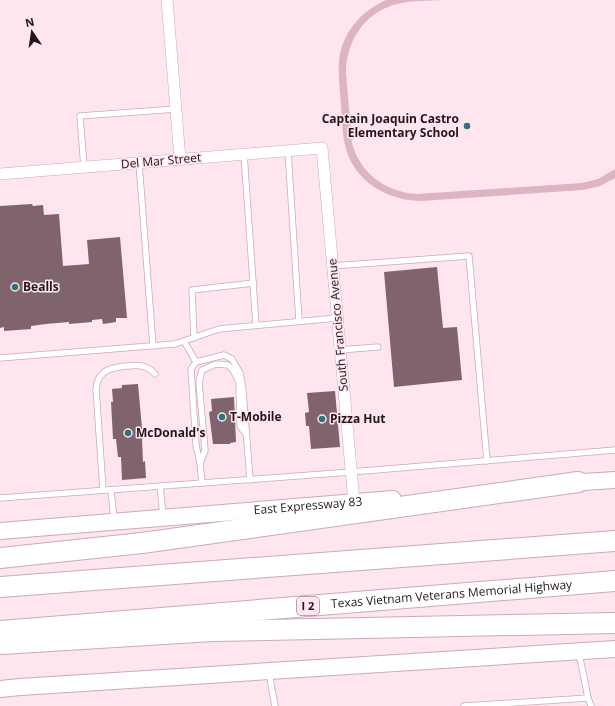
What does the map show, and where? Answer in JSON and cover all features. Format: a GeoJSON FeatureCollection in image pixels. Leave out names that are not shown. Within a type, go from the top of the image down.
{"type":"FeatureCollection","features":[{"type":"Feature","properties":{"kind":"highway"},"geometry":{"type":"LineString","coordinates":[[0,558],[142,543],[578,482]]}},
{"type":"Feature","properties":{"kind":"highway"},"geometry":{"type":"LineString","coordinates":[[0,587],[615,541]]}},
{"type":"Feature","properties":{"kind":"highway","name":"Texas Vietnam Veterans Memorial Highway"},"geometry":{"type":"LineString","coordinates":[[0,631],[615,581]]}},
{"type":"Feature","properties":{"kind":"highway"},"geometry":{"type":"LineString","coordinates":[[0,644],[212,631],[615,623]]}},
{"type":"Feature","properties":{"kind":"main road","name":"East Expressway 83"},"geometry":{"type":"LineString","coordinates":[[0,531],[615,480]]}},
{"type":"Feature","properties":{"kind":"main road"},"geometry":{"type":"LineString","coordinates":[[0,689],[615,649]]}},
{"type":"Feature","properties":{"kind":"street"},"geometry":{"type":"LineString","coordinates":[[167,0],[180,159]]}},
{"type":"Feature","properties":{"kind":"street","name":"Del Mar Street"},"geometry":{"type":"LineString","coordinates":[[0,174],[322,148]]}},
{"type":"Feature","properties":{"kind":"street","name":"South Francisco Avenue"},"geometry":{"type":"LineString","coordinates":[[322,148],[354,502]]}},
{"type":"Feature","properties":{"kind":"lane"},"geometry":{"type":"LineString","coordinates":[[84,167],[80,116],[176,109]]}},
{"type":"Feature","properties":{"kind":"lane"},"geometry":{"type":"LineString","coordinates":[[288,151],[300,321]]}},
{"type":"Feature","properties":{"kind":"lane"},"geometry":{"type":"LineString","coordinates":[[244,154],[256,325]]}},
{"type":"Feature","properties":{"kind":"lane"},"geometry":{"type":"LineString","coordinates":[[139,163],[153,346]]}},
{"type":"Feature","properties":{"kind":"lane"},"geometry":{"type":"LineString","coordinates":[[332,266],[469,256],[487,461]]}},
{"type":"Feature","properties":{"kind":"lane"},"geometry":{"type":"LineString","coordinates":[[194,338],[192,290],[254,283]]}},
{"type":"Feature","properties":{"kind":"lane"},"geometry":{"type":"LineString","coordinates":[[0,358],[175,344],[219,329],[337,318]]}},
{"type":"Feature","properties":{"kind":"lane"},"geometry":{"type":"LineString","coordinates":[[184,341],[196,362]]}},
{"type":"Feature","properties":{"kind":"lane"},"geometry":{"type":"LineString","coordinates":[[340,350],[378,347]]}},
{"type":"Feature","properties":{"kind":"lane"},"geometry":{"type":"LineString","coordinates":[[202,483],[196,445],[191,369],[196,362],[224,356],[232,359],[240,373],[243,391],[250,480]]}},
{"type":"Feature","properties":{"kind":"lane"},"geometry":{"type":"LineString","coordinates":[[200,463],[205,451],[199,382],[202,370],[216,364],[228,365],[233,370],[239,382],[240,426],[246,433]]}},
{"type":"Feature","properties":{"kind":"lane"},"geometry":{"type":"LineString","coordinates":[[103,490],[96,389],[98,378],[102,373],[112,368],[138,365],[143,365],[150,368],[155,374]]}},
{"type":"Feature","properties":{"kind":"lane"},"geometry":{"type":"LineString","coordinates":[[0,498],[250,480],[615,450]]}},
{"type":"Feature","properties":{"kind":"lane"},"geometry":{"type":"LineString","coordinates":[[160,486],[163,518]]}},
{"type":"Feature","properties":{"kind":"lane"},"geometry":{"type":"LineString","coordinates":[[111,490],[114,522]]}},
{"type":"Feature","properties":{"kind":"lane"},"geometry":{"type":"LineString","coordinates":[[578,651],[591,706]]}},
{"type":"Feature","properties":{"kind":"lane"},"geometry":{"type":"LineString","coordinates":[[269,671],[275,706]]}},
{"type":"Feature","properties":{"kind":"lane"},"geometry":{"type":"LineString","coordinates":[[464,706],[588,698]]}},
{"type":"Feature","properties":{"kind":"shaded area"},"geometry":{"type":"Polygon","coordinates":[[[386,0],[443,0],[408,2],[386,8],[367,21],[354,39],[349,50],[346,73],[352,143],[361,163],[376,179],[384,185],[394,189],[417,194],[582,183],[598,179],[615,169],[615,178],[600,186],[583,190],[422,201],[396,197],[384,193],[373,186],[355,169],[349,158],[345,145],[339,84],[339,62],[344,42],[354,25],[368,10],[386,0]]]}},
{"type":"Feature","properties":{"kind":"building"},"geometry":{"type":"Polygon","coordinates":[[[32,204],[33,206],[43,205],[44,215],[59,214],[63,266],[89,264],[87,240],[120,237],[127,318],[116,318],[116,322],[103,324],[102,319],[92,320],[92,322],[69,324],[69,322],[31,326],[31,329],[4,331],[4,327],[0,328],[0,206],[32,204]]]}},
{"type":"Feature","properties":{"kind":"building"},"geometry":{"type":"Polygon","coordinates":[[[437,267],[443,328],[457,327],[462,380],[394,387],[384,272],[437,267]]]}},
{"type":"Feature","properties":{"kind":"building","name":"McDonald's"},"geometry":{"type":"Polygon","coordinates":[[[138,384],[143,439],[143,462],[145,461],[146,478],[122,480],[121,457],[118,457],[116,439],[113,439],[111,402],[113,402],[112,389],[122,388],[122,385],[138,384]]]}},
{"type":"Feature","properties":{"kind":"building","name":"Pizza Hut"},"geometry":{"type":"Polygon","coordinates":[[[335,391],[340,447],[311,449],[309,426],[306,426],[305,413],[309,412],[307,393],[335,391]]]}},
{"type":"Feature","properties":{"kind":"building","name":"T-Mobile"},"geometry":{"type":"Polygon","coordinates":[[[234,397],[236,442],[230,444],[213,444],[209,412],[212,411],[211,399],[234,397]]]}},
{"type":"Feature","properties":{"kind":"place","name":"Captain Joaquin Castro Elementary School"},"geometry":{"type":"Point","coordinates":[467,126]}},
{"type":"Feature","properties":{"kind":"place","name":"Bealls"},"geometry":{"type":"Point","coordinates":[15,287]}},
{"type":"Feature","properties":{"kind":"place","name":"T-Mobile"},"geometry":{"type":"Point","coordinates":[222,417]}},
{"type":"Feature","properties":{"kind":"place","name":"Pizza Hut"},"geometry":{"type":"Point","coordinates":[322,419]}},
{"type":"Feature","properties":{"kind":"place","name":"McDonald's"},"geometry":{"type":"Point","coordinates":[128,433]}}]}
